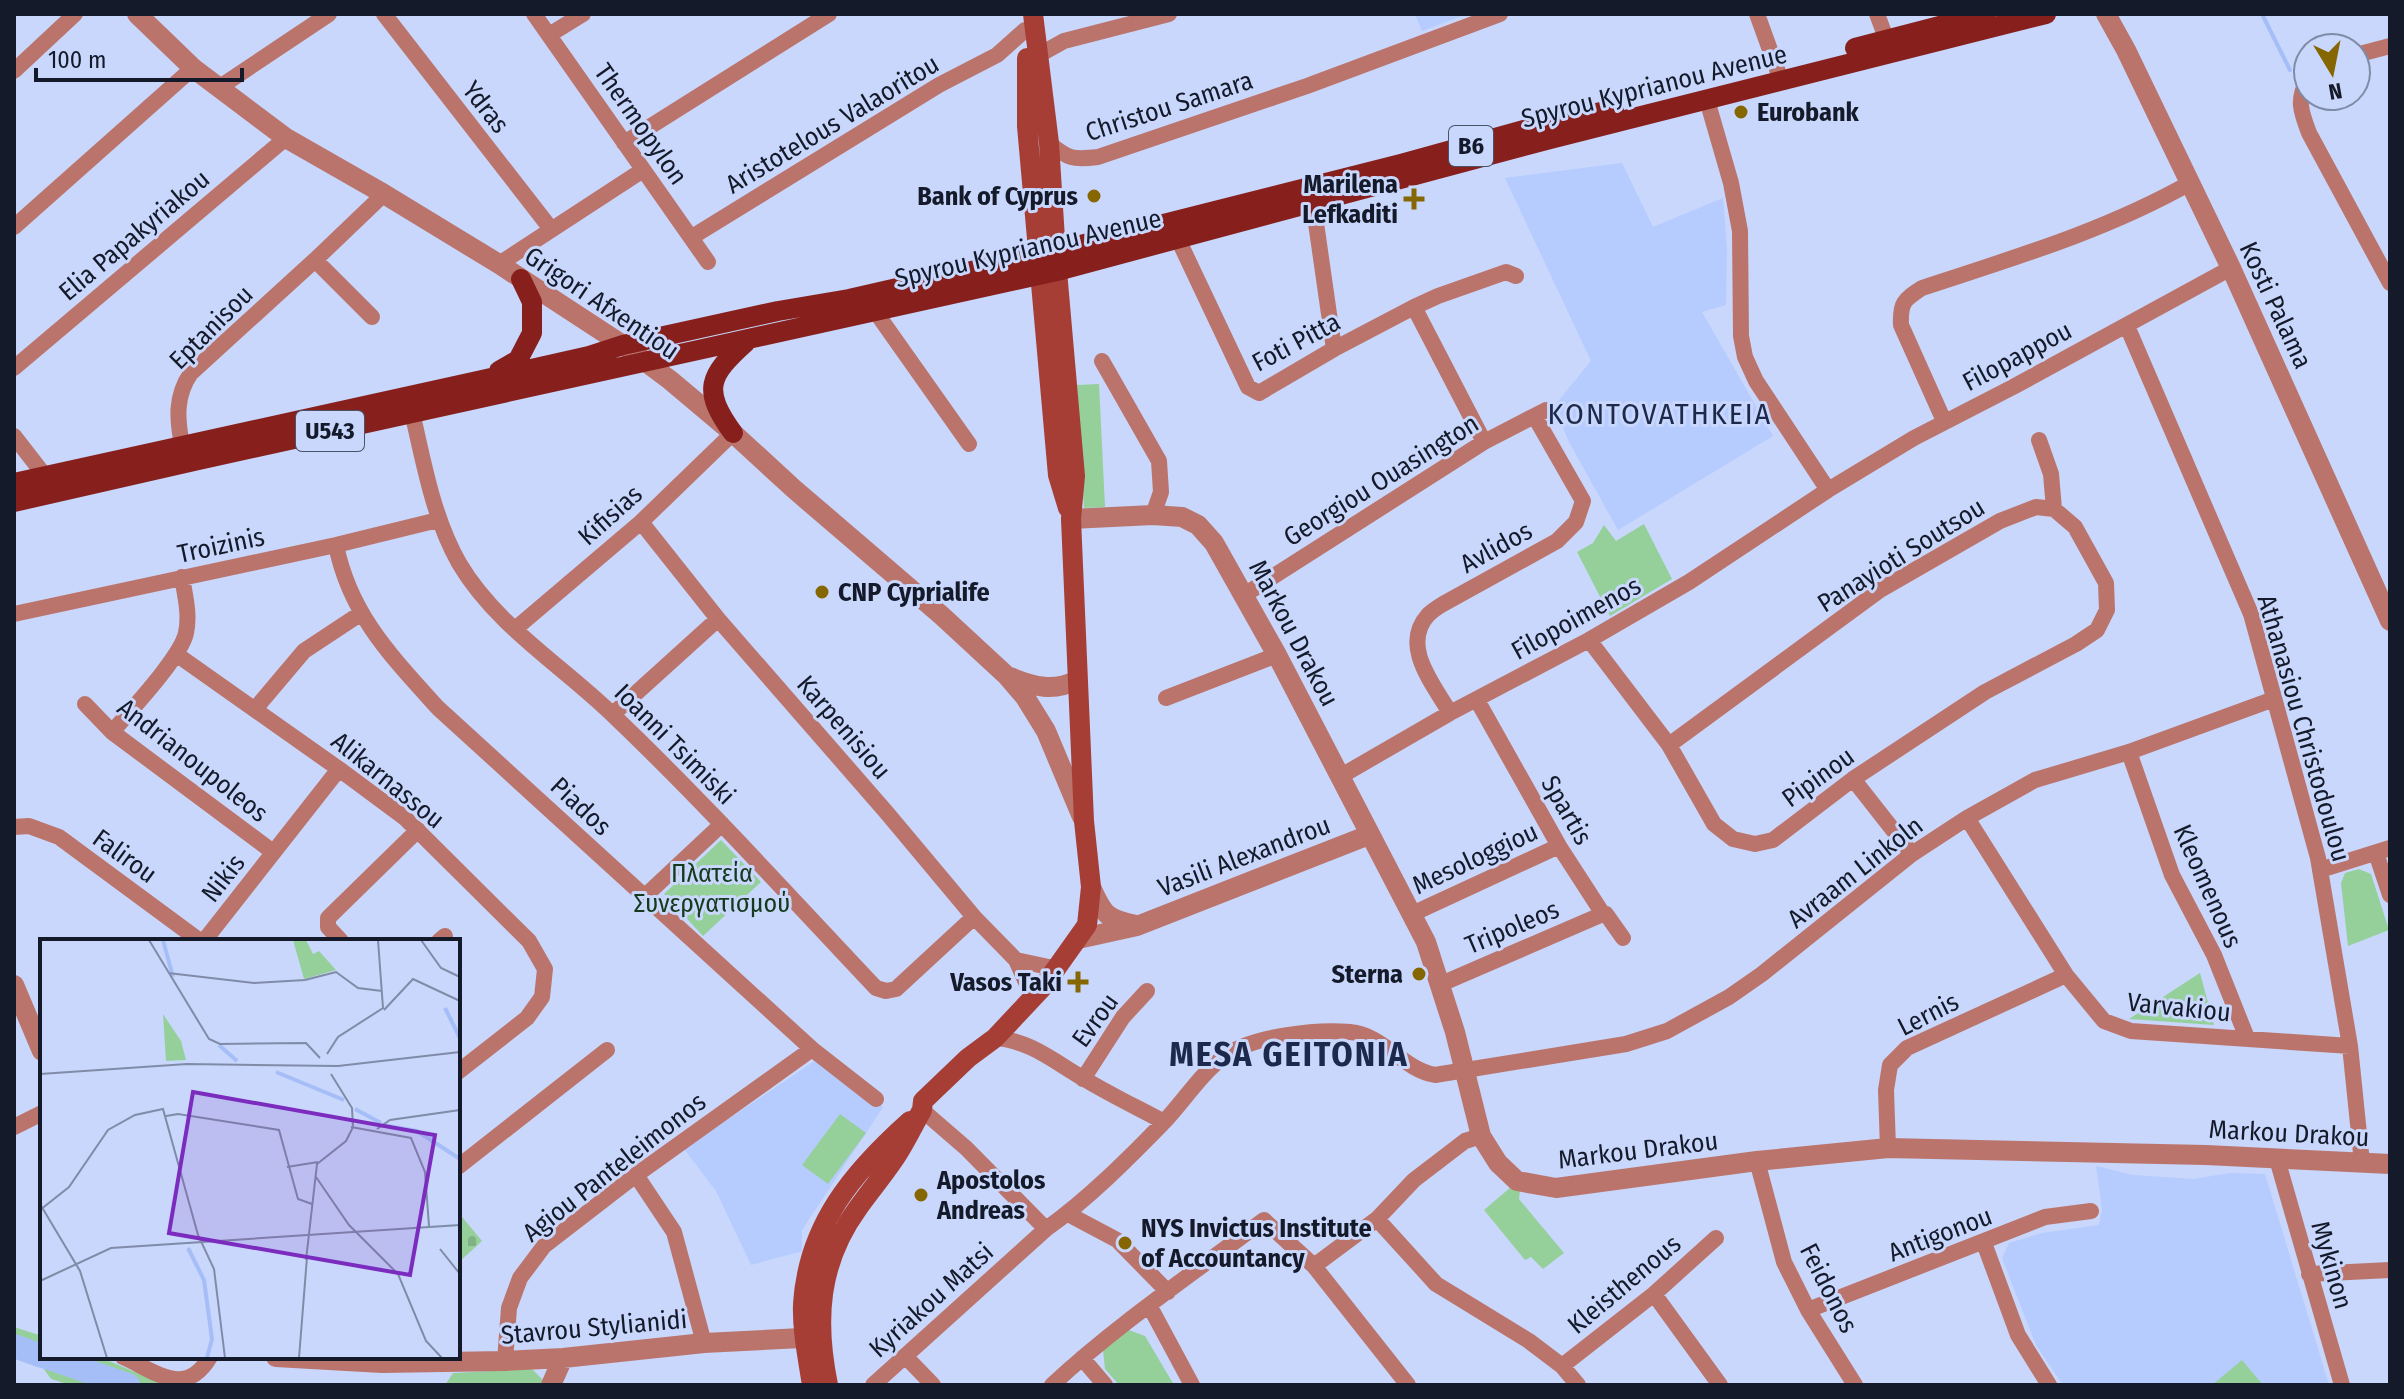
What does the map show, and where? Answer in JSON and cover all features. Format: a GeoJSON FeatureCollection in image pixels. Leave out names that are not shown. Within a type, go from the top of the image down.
{"type":"FeatureCollection","features":[{"type":"Feature","properties":{"kind":"main road","name":"Spyrou Kyprianou Avenue"},"geometry":{"type":"LineString","coordinates":[[14,502],[875,311],[1535,127],[1778,72],[1886,38],[1986,14]]}},
{"type":"Feature","properties":{"kind":"main road","name":"Spyrou Kyprianou Avenue"},"geometry":{"type":"LineString","coordinates":[[14,483],[778,311],[1178,239],[2046,14]]}},
{"type":"Feature","properties":{"kind":"main road"},"geometry":{"type":"LineString","coordinates":[[1029,22],[1032,60],[1049,143],[1047,263]]}},
{"type":"Feature","properties":{"kind":"main road"},"geometry":{"type":"LineString","coordinates":[[828,1385],[803,1305],[809,1262],[842,1192],[876,1152],[922,1110],[932,1107],[975,1065],[989,1043],[1058,969],[1087,925],[1091,887],[1084,821],[1071,519],[1075,476],[1026,116],[1032,60]]}},
{"type":"Feature","properties":{"kind":"main road"},"geometry":{"type":"LineString","coordinates":[[482,380],[518,360],[532,333],[532,302],[521,279]]}},
{"type":"Feature","properties":{"kind":"main road"},"geometry":{"type":"LineString","coordinates":[[733,433],[713,402],[713,386],[726,360],[749,339]]}},
{"type":"Feature","properties":{"kind":"main road"},"geometry":{"type":"LineString","coordinates":[[812,1385],[813,1338]]}},
{"type":"Feature","properties":{"kind":"street"},"geometry":{"type":"LineString","coordinates":[[14,71],[75,14]]}},
{"type":"Feature","properties":{"kind":"street","name":"Grigori Afxentiou"},"geometry":{"type":"LineString","coordinates":[[137,14],[193,68],[286,138],[499,264],[623,345],[733,433],[1007,676],[1025,697],[1046,731],[1084,821]]}},
{"type":"Feature","properties":{"kind":"street"},"geometry":{"type":"LineString","coordinates":[[220,87],[329,14]]}},
{"type":"Feature","properties":{"kind":"street","name":"Ydras"},"geometry":{"type":"LineString","coordinates":[[384,14],[551,229]]}},
{"type":"Feature","properties":{"kind":"street","name":"Thermopylon"},"geometry":{"type":"LineString","coordinates":[[534,14],[708,262]]}},
{"type":"Feature","properties":{"kind":"street"},"geometry":{"type":"LineString","coordinates":[[549,35],[583,14]]}},
{"type":"Feature","properties":{"kind":"street"},"geometry":{"type":"LineString","coordinates":[[624,143],[829,14]]}},
{"type":"Feature","properties":{"kind":"street"},"geometry":{"type":"LineString","coordinates":[[997,55],[1032,60],[1064,41],[1169,14]]}},
{"type":"Feature","properties":{"kind":"street","name":"Christou Samara"},"geometry":{"type":"LineString","coordinates":[[1049,143],[1076,160],[1098,157],[1307,86],[1500,14]]}},
{"type":"Feature","properties":{"kind":"street"},"geometry":{"type":"LineString","coordinates":[[1757,14],[1778,72]]}},
{"type":"Feature","properties":{"kind":"street"},"geometry":{"type":"LineString","coordinates":[[1877,14],[1886,38]]}},
{"type":"Feature","properties":{"kind":"street","name":"Kosti Palama"},"geometry":{"type":"LineString","coordinates":[[2106,14],[2231,268],[2390,621]]}},
{"type":"Feature","properties":{"kind":"street"},"geometry":{"type":"LineString","coordinates":[[1029,22],[1064,41]]}},
{"type":"Feature","properties":{"kind":"street","name":"Aristotelous Valaoritou"},"geometry":{"type":"LineString","coordinates":[[692,237],[939,85],[997,55],[1029,22]]}},
{"type":"Feature","properties":{"kind":"street"},"geometry":{"type":"LineString","coordinates":[[14,227],[193,68]]}},
{"type":"Feature","properties":{"kind":"street"},"geometry":{"type":"LineString","coordinates":[[1707,100],[1731,183],[1740,231],[1741,336],[1745,357],[1756,381],[1828,490]]}},
{"type":"Feature","properties":{"kind":"street"},"geometry":{"type":"LineString","coordinates":[[2302,112],[2309,133],[2390,283]]}},
{"type":"Feature","properties":{"kind":"street","name":"Elia Papakyriakou"},"geometry":{"type":"LineString","coordinates":[[14,368],[286,138]]}},
{"type":"Feature","properties":{"kind":"street"},"geometry":{"type":"LineString","coordinates":[[499,264],[643,170]]}},
{"type":"Feature","properties":{"kind":"street"},"geometry":{"type":"LineString","coordinates":[[1944,421],[1901,325],[1900,311],[1905,299],[1922,288],[2086,232],[2190,183]]}},
{"type":"Feature","properties":{"kind":"street","name":"Eptanisou"},"geometry":{"type":"LineString","coordinates":[[182,445],[178,407],[184,383],[191,373],[384,194]]}},
{"type":"Feature","properties":{"kind":"street"},"geometry":{"type":"LineString","coordinates":[[1313,202],[1334,349]]}},
{"type":"Feature","properties":{"kind":"street","name":"Foti Pitta"},"geometry":{"type":"LineString","coordinates":[[1178,239],[1248,387],[1259,393],[1334,349],[1438,296],[1506,272],[1516,276]]}},
{"type":"Feature","properties":{"kind":"street"},"geometry":{"type":"LineString","coordinates":[[315,260],[372,317]]}},
{"type":"Feature","properties":{"kind":"street","name":"Filopappou"},"geometry":{"type":"LineString","coordinates":[[1828,490],[1944,421],[2231,268]]}},
{"type":"Feature","properties":{"kind":"street"},"geometry":{"type":"LineString","coordinates":[[1414,307],[1484,442]]}},
{"type":"Feature","properties":{"kind":"street"},"geometry":{"type":"LineString","coordinates":[[875,311],[969,444]]}},
{"type":"Feature","properties":{"kind":"street","name":"Athanasiou Christodoulou"},"geometry":{"type":"LineString","coordinates":[[2127,326],[2251,614],[2318,858],[2350,1046],[2362,1163]]}},
{"type":"Feature","properties":{"kind":"street"},"geometry":{"type":"LineString","coordinates":[[1102,361],[1159,461],[1161,492],[1153,515]]}},
{"type":"Feature","properties":{"kind":"street","name":"Ioanni Tsimiski"},"geometry":{"type":"LineString","coordinates":[[412,412],[438,520],[459,562],[480,594],[515,629],[613,714],[722,824],[876,988],[886,991],[896,989],[974,917]]}},
{"type":"Feature","properties":{"kind":"street","name":"Georgiou Ouasington"},"geometry":{"type":"LineString","coordinates":[[1244,595],[1484,442],[1540,414]]}},
{"type":"Feature","properties":{"kind":"street","name":"Avlidos"},"geometry":{"type":"LineString","coordinates":[[1450,713],[1418,657],[1416,634],[1428,615],[1443,604],[1557,541],[1576,522],[1583,501],[1540,414]]}},
{"type":"Feature","properties":{"kind":"street","name":"Kifisias"},"geometry":{"type":"LineString","coordinates":[[515,629],[641,522],[733,433]]}},
{"type":"Feature","properties":{"kind":"street"},"geometry":{"type":"LineString","coordinates":[[14,436],[45,476]]}},
{"type":"Feature","properties":{"kind":"street"},"geometry":{"type":"LineString","coordinates":[[2039,440],[2051,474],[2054,509]]}},
{"type":"Feature","properties":{"kind":"street","name":"Filopoimenos"},"geometry":{"type":"LineString","coordinates":[[1341,776],[1689,582],[1828,490]]}},
{"type":"Feature","properties":{"kind":"street","name":"Panayioti Soutsou"},"geometry":{"type":"LineString","coordinates":[[1669,745],[1880,590],[2000,521],[2036,507],[2054,509]]}},
{"type":"Feature","properties":{"kind":"street","name":"Pipinou"},"geometry":{"type":"LineString","coordinates":[[1589,640],[1669,745],[1714,824],[1733,839],[1755,844],[1773,840],[1853,779],[1985,692],[2097,630],[2107,610],[2106,583],[2075,527],[2054,509]]}},
{"type":"Feature","properties":{"kind":"street","name":"Markou Drakou"},"geometry":{"type":"LineString","coordinates":[[1071,519],[1153,515],[1182,517],[1198,525],[1214,543],[1277,655],[1426,942],[1466,1071],[1481,1136],[1498,1163],[1517,1181],[1556,1188],[1757,1161],[1888,1148],[2390,1164]]}},
{"type":"Feature","properties":{"kind":"street","name":"Troizinis"},"geometry":{"type":"LineString","coordinates":[[14,614],[438,520]]}},
{"type":"Feature","properties":{"kind":"street","name":"Karpenisiou"},"geometry":{"type":"LineString","coordinates":[[641,522],[718,619],[974,917],[1016,960],[1033,998]]}},
{"type":"Feature","properties":{"kind":"street","name":"Piados"},"geometry":{"type":"LineString","coordinates":[[336,545],[348,589],[360,614],[398,664],[438,708],[812,1049],[876,1099]]}},
{"type":"Feature","properties":{"kind":"street"},"geometry":{"type":"LineString","coordinates":[[112,732],[176,654],[186,635],[188,612],[182,577]]}},
{"type":"Feature","properties":{"kind":"street"},"geometry":{"type":"LineString","coordinates":[[255,709],[304,651],[360,614]]}},
{"type":"Feature","properties":{"kind":"street"},"geometry":{"type":"LineString","coordinates":[[613,714],[718,619]]}},
{"type":"Feature","properties":{"kind":"street","name":"Alikarnassou"},"geometry":{"type":"LineString","coordinates":[[176,654],[405,818],[529,941],[545,969],[542,997],[527,1018],[460,1070]]}},
{"type":"Feature","properties":{"kind":"street"},"geometry":{"type":"LineString","coordinates":[[1166,698],[1277,655]]}},
{"type":"Feature","properties":{"kind":"street","name":"Grigori Afxentiou"},"geometry":{"type":"LineString","coordinates":[[1007,676],[1030,685],[1048,687],[1063,687],[1077,680]]}},
{"type":"Feature","properties":{"kind":"street","name":"Avraam Linkoln"},"geometry":{"type":"LineString","coordinates":[[1164,1122],[1226,1055],[1246,1045],[1282,1037],[1351,1032],[1379,1042],[1420,1072],[1435,1075],[1626,1044],[1671,1029],[1729,997],[1767,971],[1912,854],[1967,818],[2035,780],[2129,752],[2274,699]]}},
{"type":"Feature","properties":{"kind":"street","name":"Spartis"},"geometry":{"type":"LineString","coordinates":[[1477,700],[1559,846],[1603,914],[1623,938]]}},
{"type":"Feature","properties":{"kind":"street","name":"Andrianoupoleos"},"geometry":{"type":"LineString","coordinates":[[85,704],[112,732],[273,852]]}},
{"type":"Feature","properties":{"kind":"street","name":"Kleomenous"},"geometry":{"type":"LineString","coordinates":[[2129,752],[2172,875],[2214,955],[2247,1038]]}},
{"type":"Feature","properties":{"kind":"street","name":"Nikis"},"geometry":{"type":"LineString","coordinates":[[204,939],[339,769]]}},
{"type":"Feature","properties":{"kind":"street"},"geometry":{"type":"LineString","coordinates":[[1853,779],[1912,854]]}},
{"type":"Feature","properties":{"kind":"street","name":"Varvakiou"},"geometry":{"type":"LineString","coordinates":[[1967,818],[2066,975],[2104,1021],[2131,1031],[2350,1046]]}},
{"type":"Feature","properties":{"kind":"street"},"geometry":{"type":"LineString","coordinates":[[644,897],[722,824]]}},
{"type":"Feature","properties":{"kind":"street","name":"Falirou"},"geometry":{"type":"LineString","coordinates":[[14,827],[29,826],[59,837],[199,939]]}},
{"type":"Feature","properties":{"kind":"street"},"geometry":{"type":"LineString","coordinates":[[339,939],[328,927],[328,918],[418,830]]}},
{"type":"Feature","properties":{"kind":"street","name":"Vasili Alexandrou"},"geometry":{"type":"LineString","coordinates":[[1078,939],[1137,926],[1369,835]]}},
{"type":"Feature","properties":{"kind":"street","name":"Mesologgiou"},"geometry":{"type":"LineString","coordinates":[[1412,914],[1559,846]]}},
{"type":"Feature","properties":{"kind":"street"},"geometry":{"type":"LineString","coordinates":[[2320,870],[2383,851],[2390,895]]}},
{"type":"Feature","properties":{"kind":"street","name":"Vasili Alexandrou"},"geometry":{"type":"LineString","coordinates":[[1091,887],[1100,907],[1113,921],[1137,926]]}},
{"type":"Feature","properties":{"kind":"street","name":"Tripoleos"},"geometry":{"type":"LineString","coordinates":[[1441,984],[1603,914]]}},
{"type":"Feature","properties":{"kind":"street"},"geometry":{"type":"LineString","coordinates":[[1016,960],[1058,969]]}},
{"type":"Feature","properties":{"kind":"street","name":"Lernis"},"geometry":{"type":"LineString","coordinates":[[1888,1148],[1886,1090],[1890,1065],[1907,1048],[2066,975]]}},
{"type":"Feature","properties":{"kind":"street"},"geometry":{"type":"LineString","coordinates":[[14,985],[36,1025]]}},
{"type":"Feature","properties":{"kind":"street","name":"Evrou"},"geometry":{"type":"LineString","coordinates":[[1083,1079],[1123,1017],[1147,991]]}},
{"type":"Feature","properties":{"kind":"street"},"geometry":{"type":"LineString","coordinates":[[989,1043],[1012,1039],[1040,1051],[1083,1079],[1164,1122]]}},
{"type":"Feature","properties":{"kind":"street","name":"Agiou Panteleimonos"},"geometry":{"type":"LineString","coordinates":[[505,1361],[509,1308],[520,1278],[544,1246],[636,1175],[812,1049]]}},
{"type":"Feature","properties":{"kind":"street"},"geometry":{"type":"LineString","coordinates":[[460,1165],[607,1050]]}},
{"type":"Feature","properties":{"kind":"street"},"geometry":{"type":"LineString","coordinates":[[922,1110],[966,1148],[1046,1229]]}},
{"type":"Feature","properties":{"kind":"street"},"geometry":{"type":"LineString","coordinates":[[14,1127],[40,1114]]}},
{"type":"Feature","properties":{"kind":"street","name":"Kyriakou Matsi"},"geometry":{"type":"LineString","coordinates":[[873,1385],[1046,1229],[1068,1214],[1164,1122]]}},
{"type":"Feature","properties":{"kind":"street"},"geometry":{"type":"LineString","coordinates":[[1314,1266],[1377,1219],[1414,1180],[1465,1141],[1481,1136]]}},
{"type":"Feature","properties":{"kind":"street","name":"Mykinon"},"geometry":{"type":"LineString","coordinates":[[2277,1159],[2342,1385]]}},
{"type":"Feature","properties":{"kind":"street","name":"Feidonos"},"geometry":{"type":"LineString","coordinates":[[1757,1161],[1784,1262],[1808,1310],[1855,1385]]}},
{"type":"Feature","properties":{"kind":"street"},"geometry":{"type":"LineString","coordinates":[[636,1175],[674,1232],[704,1343]]}},
{"type":"Feature","properties":{"kind":"street","name":"Antigonou"},"geometry":{"type":"LineString","coordinates":[[1808,1310],[2045,1217],[2091,1211]]}},
{"type":"Feature","properties":{"kind":"street"},"geometry":{"type":"LineString","coordinates":[[1068,1214],[1117,1240],[1168,1292]]}},
{"type":"Feature","properties":{"kind":"street"},"geometry":{"type":"LineString","coordinates":[[1377,1219],[1436,1284],[1529,1341],[1562,1366],[1578,1385]]}},
{"type":"Feature","properties":{"kind":"street"},"geometry":{"type":"LineString","coordinates":[[1052,1385],[1149,1305],[1264,1220],[1314,1266],[1408,1385]]}},
{"type":"Feature","properties":{"kind":"street","name":"Kleisthenous"},"geometry":{"type":"LineString","coordinates":[[1562,1366],[1654,1294],[1716,1238]]}},
{"type":"Feature","properties":{"kind":"street"},"geometry":{"type":"LineString","coordinates":[[1984,1243],[2018,1335],[2049,1385]]}},
{"type":"Feature","properties":{"kind":"street"},"geometry":{"type":"LineString","coordinates":[[2309,1274],[2390,1270]]}},
{"type":"Feature","properties":{"kind":"street"},"geometry":{"type":"LineString","coordinates":[[1654,1294],[1720,1385]]}},
{"type":"Feature","properties":{"kind":"street"},"geometry":{"type":"LineString","coordinates":[[1149,1305],[1192,1385]]}},
{"type":"Feature","properties":{"kind":"street","name":"Stavrou Stylianidi"},"geometry":{"type":"LineString","coordinates":[[324,1359],[382,1363],[505,1361],[704,1343],[813,1338]]}},
{"type":"Feature","properties":{"kind":"street"},"geometry":{"type":"LineString","coordinates":[[905,1356],[933,1385]]}},
{"type":"Feature","properties":{"kind":"street"},"geometry":{"type":"LineString","coordinates":[[551,1385],[563,1358]]}},
{"type":"Feature","properties":{"kind":"street"},"geometry":{"type":"LineString","coordinates":[[1082,1358],[1105,1385]]}},
{"type":"Feature","properties":{"kind":"street"},"geometry":{"type":"LineString","coordinates":[[127,1359],[159,1377],[175,1381],[189,1378],[209,1359]]}},
{"type":"Feature","properties":{"kind":"shaded area"},"geometry":{"type":"Polygon","coordinates":[[[1415,14],[1467,14],[1422,31],[1415,14]]]}},
{"type":"Feature","properties":{"kind":"shaded area"},"geometry":{"type":"Polygon","coordinates":[[[1622,163],[1653,227],[1723,198],[1727,250],[1726,305],[1702,312],[1773,436],[1618,530],[1569,442],[1554,406],[1591,361],[1505,178],[1622,163]]]}},
{"type":"Feature","properties":{"kind":"shaded area"},"geometry":{"type":"Polygon","coordinates":[[[819,1058],[883,1107],[802,1230],[802,1251],[751,1265],[716,1191],[684,1149],[819,1058]]]}},
{"type":"Feature","properties":{"kind":"shaded area"},"geometry":{"type":"Polygon","coordinates":[[[2096,1166],[2133,1175],[2194,1179],[2230,1173],[2265,1174],[2329,1385],[2063,1385],[2036,1345],[2002,1258],[2009,1243],[2042,1233],[2099,1225],[2102,1209],[2096,1166]]]}},
{"type":"Feature","properties":{"kind":"green space"},"geometry":{"type":"Polygon","coordinates":[[[1099,384],[1105,507],[1084,508],[1077,385],[1099,384]]]}},
{"type":"Feature","properties":{"kind":"green space"},"geometry":{"type":"Polygon","coordinates":[[[1644,524],[1672,579],[1610,616],[1577,552],[1593,543],[1604,525],[1616,541],[1644,524]]]}},
{"type":"Feature","properties":{"kind":"green space","name":"Πλατεία Συνεργατισμού"},"geometry":{"type":"Polygon","coordinates":[[[721,840],[761,882],[703,936],[664,894],[721,840]]]}},
{"type":"Feature","properties":{"kind":"green space"},"geometry":{"type":"Polygon","coordinates":[[[2359,869],[2371,874],[2389,930],[2348,946],[2341,883],[2345,873],[2359,869]]]}},
{"type":"Feature","properties":{"kind":"green space"},"geometry":{"type":"Polygon","coordinates":[[[2200,973],[2214,1025],[2129,1019],[2200,973]]]}},
{"type":"Feature","properties":{"kind":"green space"},"geometry":{"type":"Polygon","coordinates":[[[840,1114],[866,1133],[828,1184],[802,1165],[840,1114]]]}},
{"type":"Feature","properties":{"kind":"green space"},"geometry":{"type":"Polygon","coordinates":[[[1511,1187],[1520,1191],[1519,1199],[1564,1253],[1543,1269],[1531,1257],[1525,1260],[1484,1210],[1511,1187]]]}},
{"type":"Feature","properties":{"kind":"green space"},"geometry":{"type":"Polygon","coordinates":[[[460,1214],[482,1241],[460,1261],[460,1214]]]}},
{"type":"Feature","properties":{"kind":"green space"},"geometry":{"type":"Polygon","coordinates":[[[14,1327],[40,1335],[40,1359],[105,1359],[165,1385],[70,1385],[51,1379],[41,1365],[14,1355],[14,1327]]]}},
{"type":"Feature","properties":{"kind":"green space"},"geometry":{"type":"Polygon","coordinates":[[[1126,1329],[1145,1336],[1174,1385],[1119,1385],[1105,1369],[1103,1350],[1126,1329]]]}},
{"type":"Feature","properties":{"kind":"green space"},"geometry":{"type":"Polygon","coordinates":[[[2242,1360],[2263,1385],[2212,1385],[2242,1360]]]}},
{"type":"Feature","properties":{"kind":"green space"},"geometry":{"type":"Polygon","coordinates":[[[532,1369],[543,1380],[540,1385],[445,1385],[453,1373],[532,1369]]]}},
{"type":"Feature","properties":{"kind":"waterway"},"geometry":{"type":"LineString","coordinates":[[2262,14],[2290,70]]}},
{"type":"Feature","properties":{"kind":"waterway"},"geometry":{"type":"LineString","coordinates":[[14,1346],[40,1355]]}},
{"type":"Feature","properties":{"kind":"waterway"},"geometry":{"type":"LineString","coordinates":[[52,1359],[128,1385]]}},
{"type":"Feature","properties":{"kind":"place","name":"Eurobank"},"geometry":{"type":"Point","coordinates":[1741,112]}},
{"type":"Feature","properties":{"kind":"place","name":"Bank of Cyprus"},"geometry":{"type":"Point","coordinates":[1094,196]}},
{"type":"Feature","properties":{"kind":"place","name":"Marilena Lefkaditi"},"geometry":{"type":"Point","coordinates":[1414,199]}},
{"type":"Feature","properties":{"kind":"place","name":"CNP Cyprialife"},"geometry":{"type":"Point","coordinates":[822,592]}},
{"type":"Feature","properties":{"kind":"place","name":"Sterna"},"geometry":{"type":"Point","coordinates":[1419,974]}},
{"type":"Feature","properties":{"kind":"place","name":"Vasos Taki"},"geometry":{"type":"Point","coordinates":[1078,982]}},
{"type":"Feature","properties":{"kind":"place","name":"Apostolos Andreas"},"geometry":{"type":"Point","coordinates":[921,1195]}},
{"type":"Feature","properties":{"kind":"place","name":"NYS Invictus Institute of Accountancy"},"geometry":{"type":"Point","coordinates":[1125,1243]}},
{"type":"Feature","properties":{"kind":"district","name":"KONTOVATHKEIA"},"geometry":{"type":"Point","coordinates":[1660,414]}},
{"type":"Feature","properties":{"kind":"district","name":"MESA GEITONIA"},"geometry":{"type":"Point","coordinates":[1289,1054]}}]}
